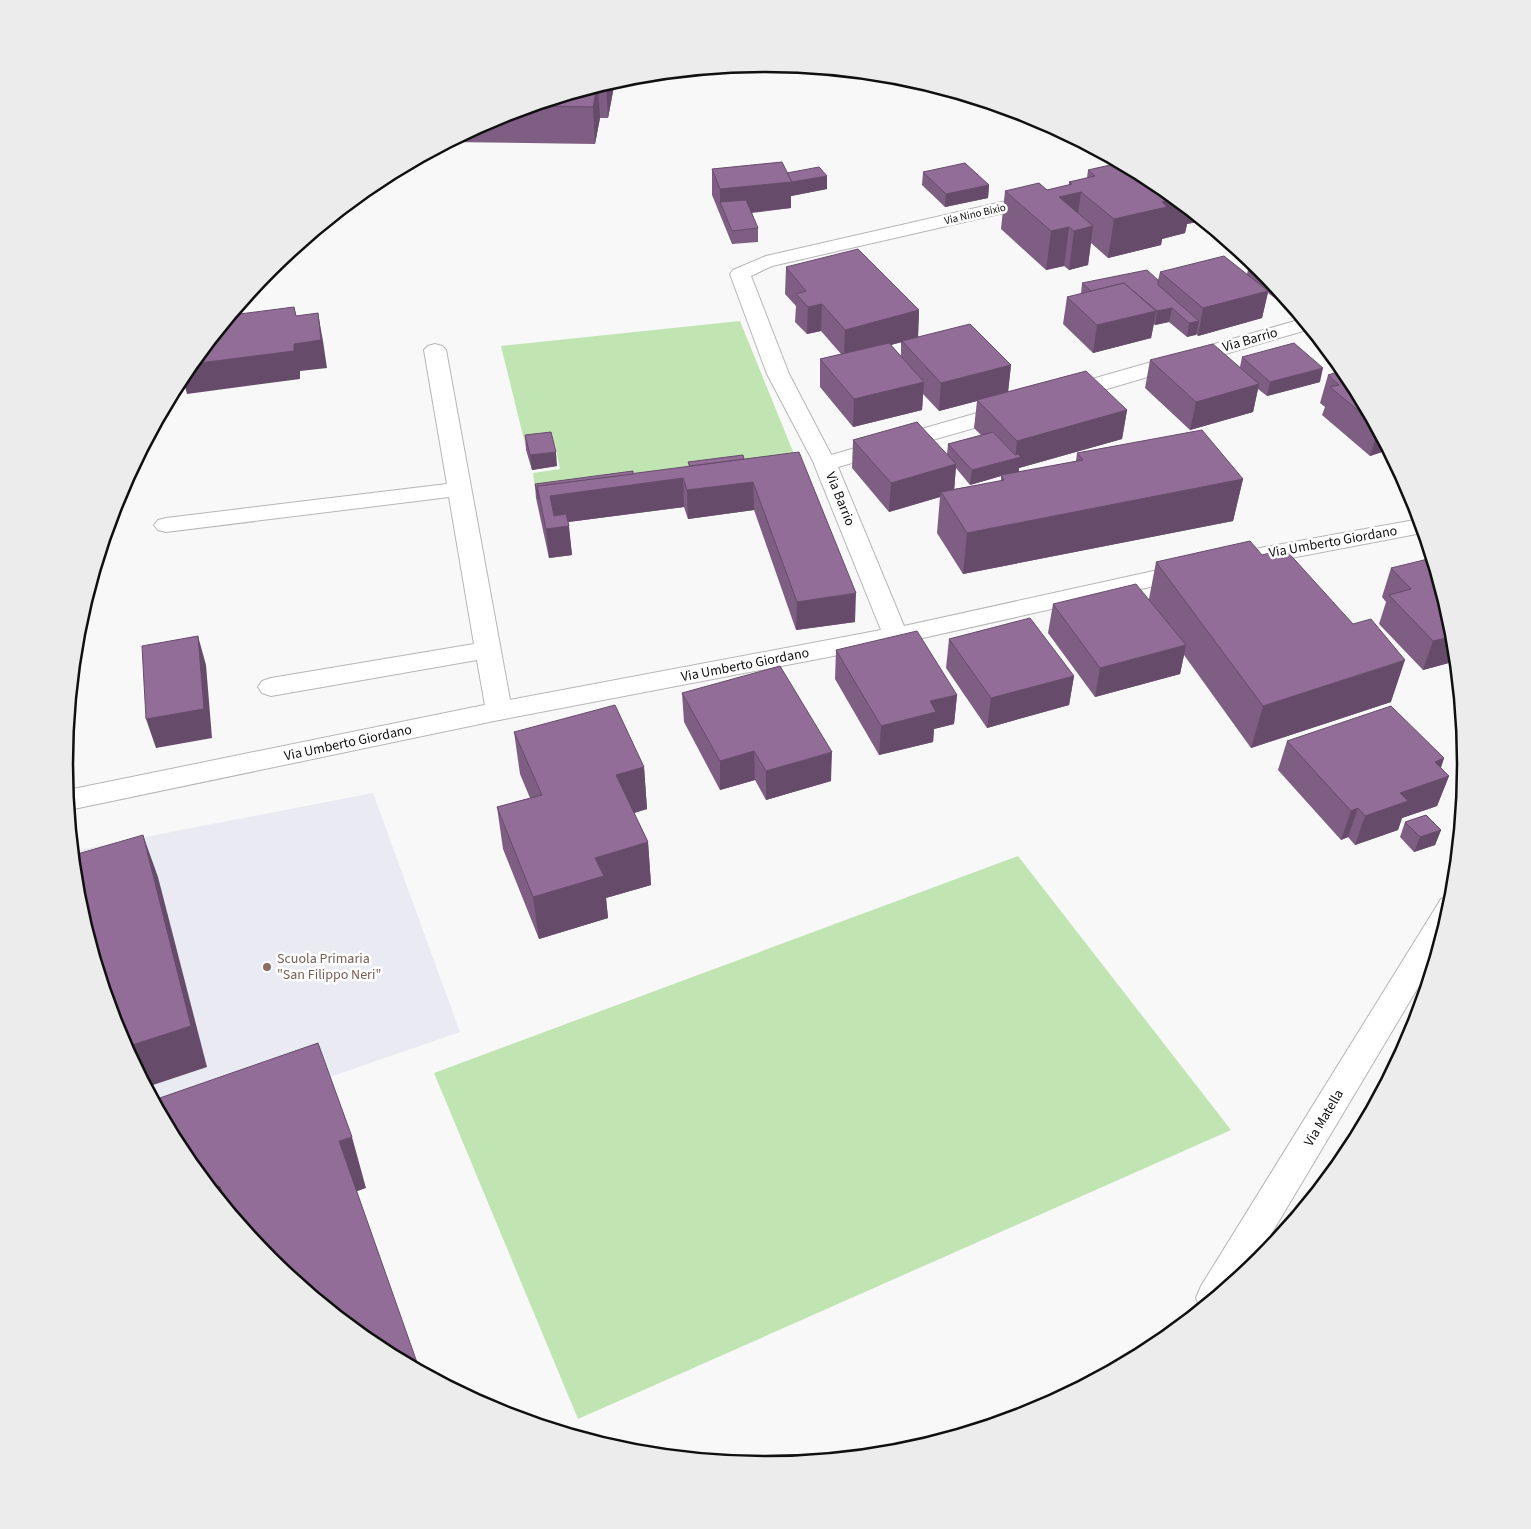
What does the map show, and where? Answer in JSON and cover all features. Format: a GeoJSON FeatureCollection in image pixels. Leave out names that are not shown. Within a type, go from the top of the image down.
{"type":"FeatureCollection","features":[{"type":"Feature","properties":{"kind":"street","name":"Via Nino Bixio"},"geometry":{"type":"LineString","coordinates":[[825,464],[778,374],[740,274],[766,262],[1057,195]]}},
{"type":"Feature","properties":{"kind":"street","name":"Via Barrio"},"geometry":{"type":"LineString","coordinates":[[896,636],[825,464],[1301,326]]}},
{"type":"Feature","properties":{"kind":"street"},"geometry":{"type":"LineString","coordinates":[[435,350],[499,711]]}},
{"type":"Feature","properties":{"kind":"street"},"geometry":{"type":"LineString","coordinates":[[166,525],[460,488]]}},
{"type":"Feature","properties":{"kind":"street","name":"Via Umberto Giordano"},"geometry":{"type":"LineString","coordinates":[[75,799],[499,711],[896,636],[1272,552],[1415,527]]}},
{"type":"Feature","properties":{"kind":"street"},"geometry":{"type":"LineString","coordinates":[[271,687],[488,650]]}},
{"type":"Feature","properties":{"kind":"street","name":"Via Matella"},"geometry":{"type":"LineString","coordinates":[[1222,1285],[1435,941]]}},
{"type":"Feature","properties":{"kind":"shaded area","name":"Scuola Primaria \"San Filippo Neri\""},"geometry":{"type":"Polygon","coordinates":[[[373,793],[460,1032],[178,1130],[145,1071],[110,987],[97,944],[79,850],[373,793]]]}},
{"type":"Feature","properties":{"kind":"green space"},"geometry":{"type":"Polygon","coordinates":[[[740,321],[803,476],[536,495],[533,473],[560,469],[555,444],[526,448],[501,346],[740,321]]]}},
{"type":"Feature","properties":{"kind":"green space"},"geometry":{"type":"Polygon","coordinates":[[[1018,856],[1231,1130],[578,1419],[434,1073],[1018,856]]]}},
{"type":"Feature","properties":{"kind":"building"},"geometry":{"type":"Polygon","coordinates":[[[596,94],[593,107],[552,106],[596,94]]]}},
{"type":"Feature","properties":{"kind":"building"},"geometry":{"type":"Polygon","coordinates":[[[782,162],[792,182],[720,189],[712,169],[782,162]]]}},
{"type":"Feature","properties":{"kind":"building"},"geometry":{"type":"Polygon","coordinates":[[[965,163],[989,185],[946,194],[923,172],[965,163]]]}},
{"type":"Feature","properties":{"kind":"building"},"geometry":{"type":"Polygon","coordinates":[[[1111,165],[1167,201],[1162,202],[1167,207],[1114,219],[1081,192],[1059,197],[1093,226],[1074,231],[1069,227],[1051,231],[1005,191],[1039,183],[1047,190],[1072,184],[1069,182],[1095,176],[1088,170],[1111,165]]]}},
{"type":"Feature","properties":{"kind":"building"},"geometry":{"type":"Polygon","coordinates":[[[819,167],[827,176],[792,182],[787,173],[819,167]]]}},
{"type":"Feature","properties":{"kind":"building"},"geometry":{"type":"Polygon","coordinates":[[[746,200],[758,228],[732,231],[720,202],[746,200]]]}},
{"type":"Feature","properties":{"kind":"building"},"geometry":{"type":"Polygon","coordinates":[[[858,249],[919,310],[845,330],[822,304],[808,307],[796,294],[806,291],[786,267],[858,249]]]}},
{"type":"Feature","properties":{"kind":"building"},"geometry":{"type":"Polygon","coordinates":[[[1224,256],[1268,291],[1203,308],[1160,272],[1224,256]]]}},
{"type":"Feature","properties":{"kind":"building"},"geometry":{"type":"Polygon","coordinates":[[[1147,270],[1158,280],[1158,285],[1199,321],[1189,323],[1172,308],[1157,311],[1124,283],[1091,291],[1082,283],[1147,270]]]}},
{"type":"Feature","properties":{"kind":"building"},"geometry":{"type":"Polygon","coordinates":[[[1124,283],[1156,311],[1097,325],[1067,297],[1124,283]]]}},
{"type":"Feature","properties":{"kind":"building"},"geometry":{"type":"Polygon","coordinates":[[[294,307],[296,316],[318,313],[321,340],[294,344],[294,351],[202,363],[240,314],[294,307]]]}},
{"type":"Feature","properties":{"kind":"building"},"geometry":{"type":"Polygon","coordinates":[[[970,324],[1011,365],[941,383],[902,341],[970,324]]]}},
{"type":"Feature","properties":{"kind":"building"},"geometry":{"type":"Polygon","coordinates":[[[889,343],[924,382],[854,399],[820,359],[889,343]]]}},
{"type":"Feature","properties":{"kind":"building"},"geometry":{"type":"Polygon","coordinates":[[[1294,343],[1323,368],[1270,382],[1242,357],[1294,343]]]}},
{"type":"Feature","properties":{"kind":"building"},"geometry":{"type":"Polygon","coordinates":[[[1213,344],[1259,384],[1196,402],[1150,360],[1213,344]]]}},
{"type":"Feature","properties":{"kind":"building"},"geometry":{"type":"Polygon","coordinates":[[[1086,371],[1127,410],[1017,441],[977,400],[1086,371]]]}},
{"type":"Feature","properties":{"kind":"building"},"geometry":{"type":"Polygon","coordinates":[[[1336,373],[1362,414],[1330,387],[1339,385],[1328,375],[1336,373]]]}},
{"type":"Feature","properties":{"kind":"building"},"geometry":{"type":"Polygon","coordinates":[[[917,422],[956,464],[891,483],[853,440],[917,422]]]}},
{"type":"Feature","properties":{"kind":"building"},"geometry":{"type":"Polygon","coordinates":[[[1202,430],[1243,479],[967,533],[941,492],[1004,480],[1001,475],[1083,460],[1077,453],[1202,430]]]}},
{"type":"Feature","properties":{"kind":"building"},"geometry":{"type":"Polygon","coordinates":[[[551,432],[556,452],[530,455],[525,435],[551,432]]]}},
{"type":"Feature","properties":{"kind":"building"},"geometry":{"type":"Polygon","coordinates":[[[993,432],[1015,455],[1018,454],[1021,457],[972,470],[948,444],[993,432]]]}},
{"type":"Feature","properties":{"kind":"building"},"geometry":{"type":"Polygon","coordinates":[[[799,452],[856,593],[797,602],[753,482],[687,490],[683,478],[550,496],[554,516],[566,514],[569,526],[546,529],[537,486],[799,452]]]}},
{"type":"Feature","properties":{"kind":"building"},"geometry":{"type":"Polygon","coordinates":[[[743,455],[744,459],[690,466],[688,462],[743,455]]]}},
{"type":"Feature","properties":{"kind":"building"},"geometry":{"type":"Polygon","coordinates":[[[633,471],[633,474],[537,486],[539,500],[535,484],[633,471]]]}},
{"type":"Feature","properties":{"kind":"building"},"geometry":{"type":"Polygon","coordinates":[[[1250,541],[1262,555],[1285,549],[1353,624],[1371,619],[1405,660],[1263,706],[1156,562],[1250,541]]]}},
{"type":"Feature","properties":{"kind":"building"},"geometry":{"type":"Polygon","coordinates":[[[1426,559],[1446,638],[1433,641],[1389,595],[1411,589],[1391,568],[1426,559]]]}},
{"type":"Feature","properties":{"kind":"building"},"geometry":{"type":"Polygon","coordinates":[[[1136,584],[1186,645],[1100,668],[1053,604],[1136,584]]]}},
{"type":"Feature","properties":{"kind":"building"},"geometry":{"type":"Polygon","coordinates":[[[1030,618],[1074,676],[991,698],[949,639],[1030,618]]]}},
{"type":"Feature","properties":{"kind":"building"},"geometry":{"type":"Polygon","coordinates":[[[917,631],[957,695],[930,701],[936,712],[881,726],[836,650],[917,631]]]}},
{"type":"Feature","properties":{"kind":"building"},"geometry":{"type":"Polygon","coordinates":[[[198,636],[204,709],[146,719],[142,646],[198,636]]]}},
{"type":"Feature","properties":{"kind":"building"},"geometry":{"type":"Polygon","coordinates":[[[780,666],[832,752],[766,771],[754,751],[720,761],[682,693],[780,666]]]}},
{"type":"Feature","properties":{"kind":"building"},"geometry":{"type":"Polygon","coordinates":[[[615,705],[644,767],[616,775],[648,842],[595,858],[604,876],[533,897],[497,807],[542,795],[514,732],[615,705]]]}},
{"type":"Feature","properties":{"kind":"building"},"geometry":{"type":"Polygon","coordinates":[[[1391,706],[1444,758],[1435,762],[1449,776],[1400,793],[1408,801],[1365,816],[1358,808],[1351,811],[1287,741],[1391,706]]]}},
{"type":"Feature","properties":{"kind":"building"},"geometry":{"type":"Polygon","coordinates":[[[1426,815],[1441,830],[1420,837],[1405,822],[1426,815]]]}},
{"type":"Feature","properties":{"kind":"building"},"geometry":{"type":"Polygon","coordinates":[[[143,835],[191,1026],[133,1045],[110,987],[97,944],[79,854],[143,835]]]}},
{"type":"Feature","properties":{"kind":"building"},"geometry":{"type":"Polygon","coordinates":[[[318,1043],[352,1137],[339,1141],[417,1363],[344,1314],[276,1254],[222,1193],[220,1186],[216,1186],[190,1149],[160,1098],[318,1043]]]}},
{"type":"Feature","properties":{"kind":"place","name":"Scuola Primaria \"San Filippo Neri\""},"geometry":{"type":"Point","coordinates":[267,967]}}]}
